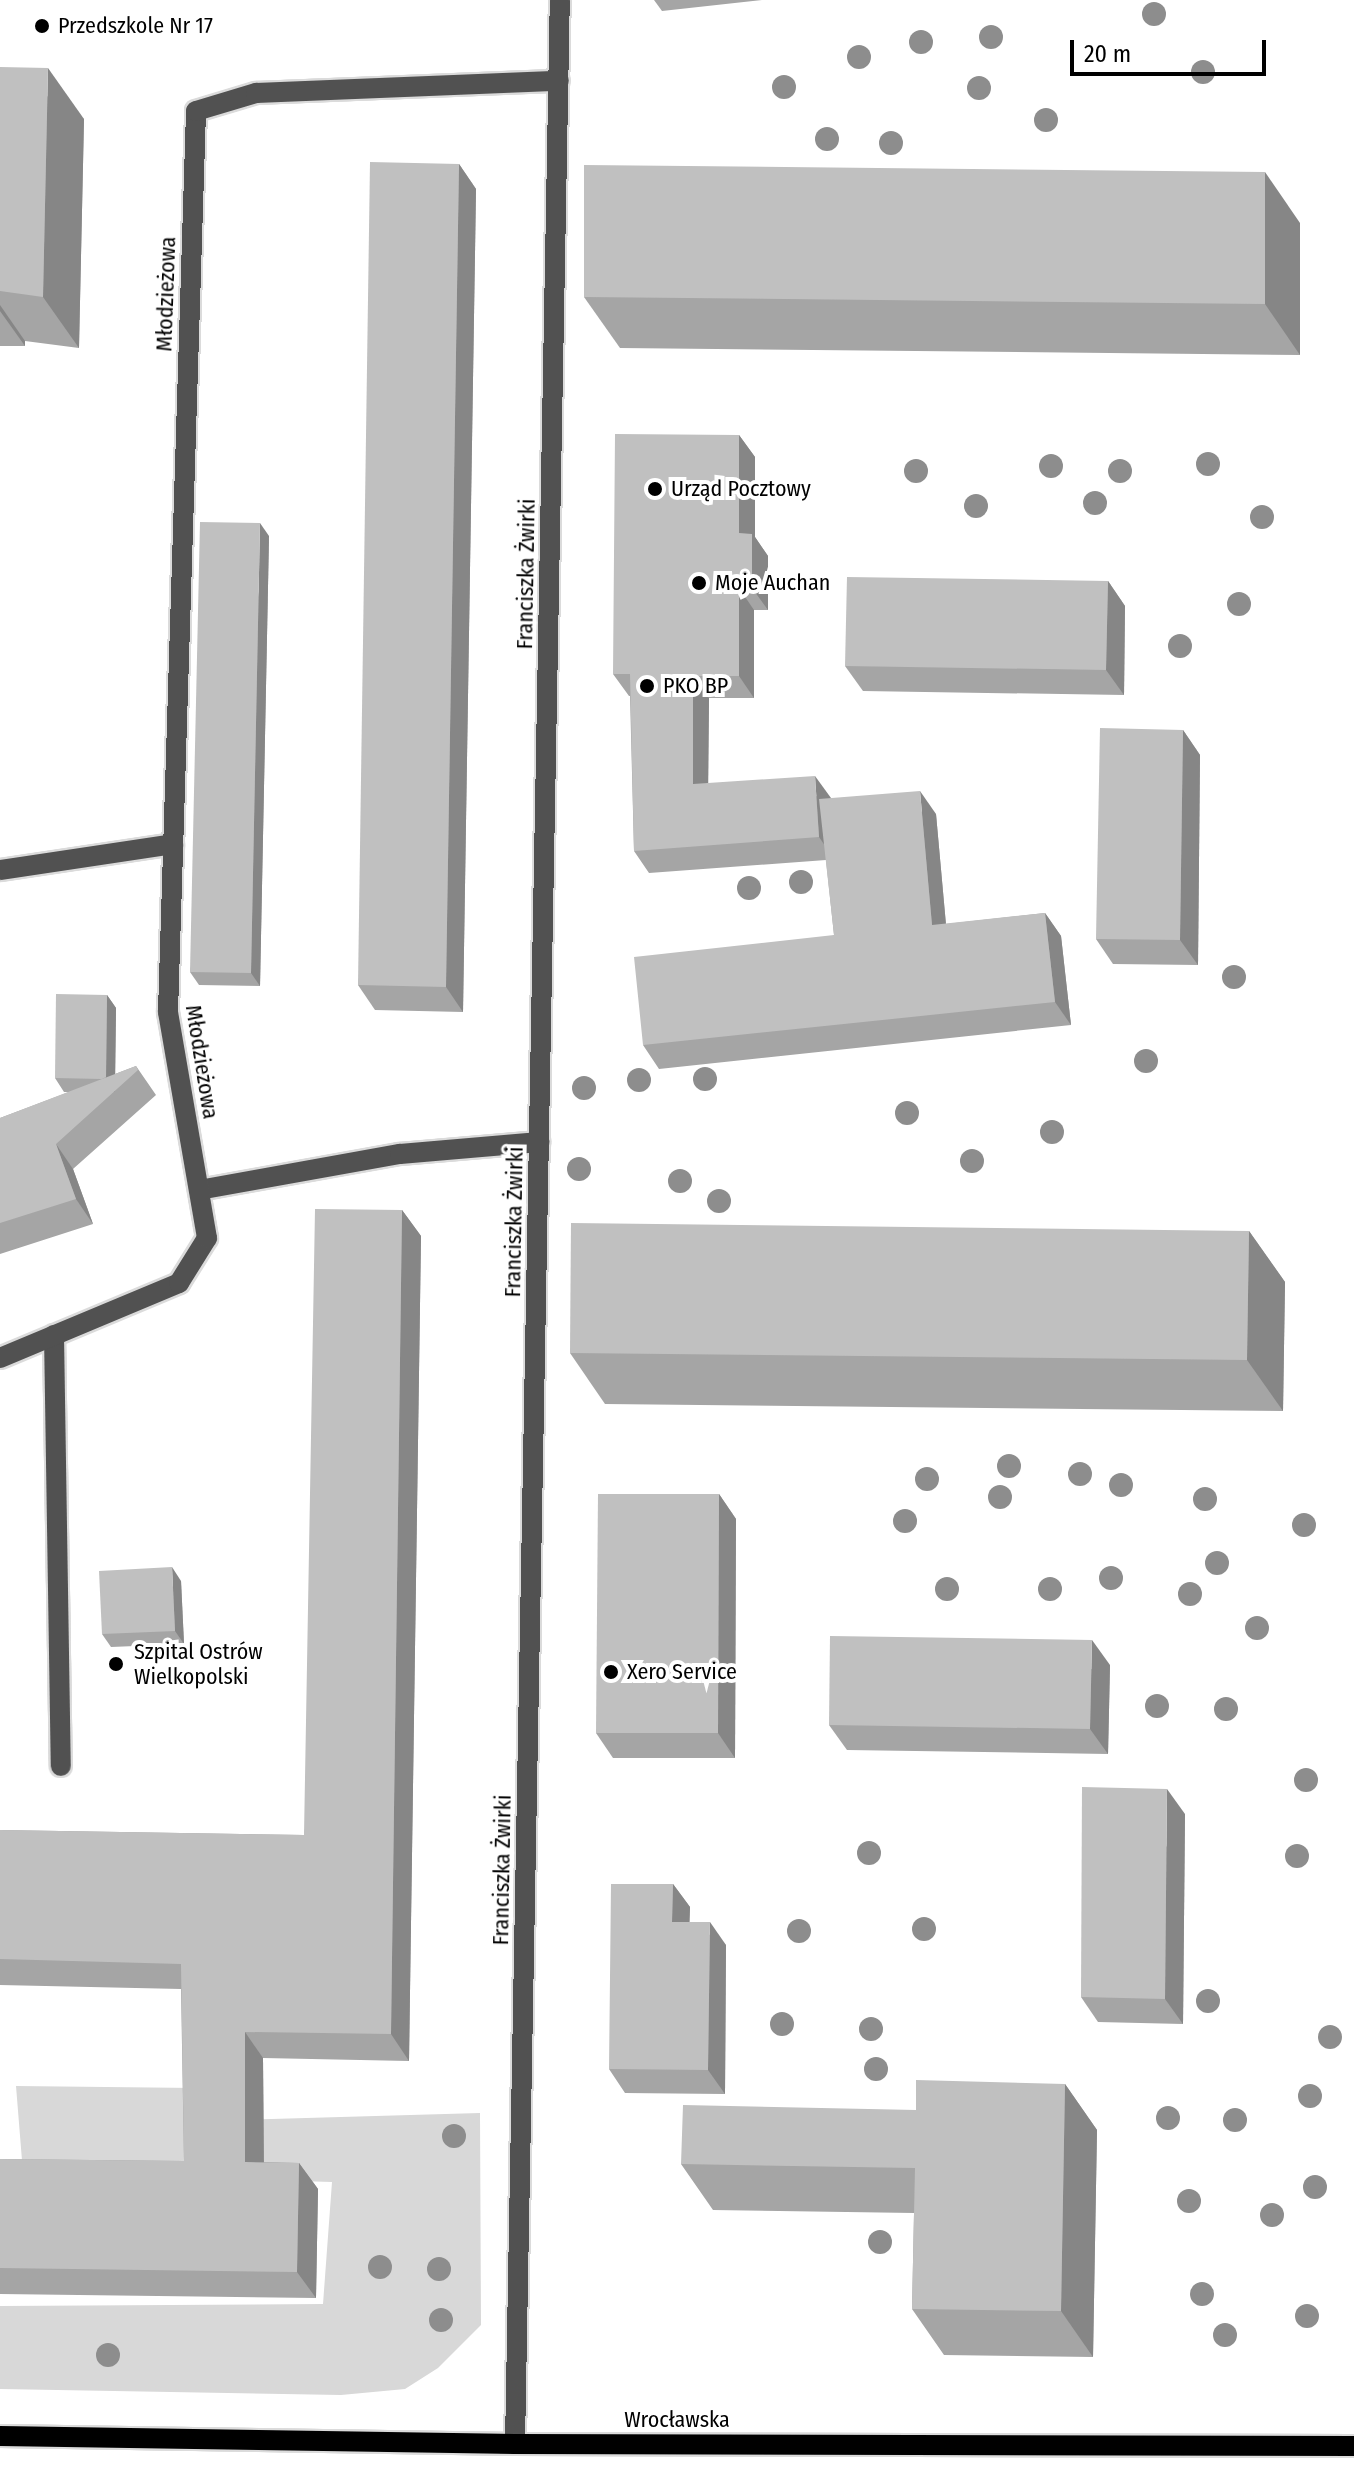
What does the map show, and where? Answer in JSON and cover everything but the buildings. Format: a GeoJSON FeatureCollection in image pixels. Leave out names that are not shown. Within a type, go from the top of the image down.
{"type":"FeatureCollection","features":[{"type":"Feature","properties":{"kind":"main road","name":"Wrocławska"},"geometry":{"type":"LineString","coordinates":[[0,2436],[515,2444],[1354,2446]]}},
{"type":"Feature","properties":{"kind":"street","name":"Franciszka Żwirki"},"geometry":{"type":"LineString","coordinates":[[515,2444],[560,0]]}},
{"type":"Feature","properties":{"kind":"street","name":"Młodzieżowa"},"geometry":{"type":"LineString","coordinates":[[0,1358],[179,1283],[207,1238],[168,1012],[196,111],[256,93],[559,81]]}},
{"type":"Feature","properties":{"kind":"street"},"geometry":{"type":"LineString","coordinates":[[0,870],[173,844]]}},
{"type":"Feature","properties":{"kind":"street"},"geometry":{"type":"LineString","coordinates":[[199,1190],[400,1154],[539,1142]]}},
{"type":"Feature","properties":{"kind":"street"},"geometry":{"type":"LineString","coordinates":[[54,1335],[61,1766]]}},
{"type":"Feature","properties":{"kind":"shaded area"},"geometry":{"type":"Polygon","coordinates":[[[16,2086],[196,2088],[197,2121],[480,2113],[481,2325],[438,2368],[405,2389],[341,2395],[0,2389],[0,2306],[323,2304],[332,2182],[23,2173],[16,2086]]]}},
{"type":"Feature","properties":{"kind":"place","name":"Przedszkole Nr 17"},"geometry":{"type":"Point","coordinates":[42,26]}},
{"type":"Feature","properties":{"kind":"place","name":"Urząd Pocztowy"},"geometry":{"type":"Point","coordinates":[655,489]}},
{"type":"Feature","properties":{"kind":"place","name":"Moje Auchan"},"geometry":{"type":"Point","coordinates":[699,583]}},
{"type":"Feature","properties":{"kind":"place","name":"PKO BP"},"geometry":{"type":"Point","coordinates":[647,686]}},
{"type":"Feature","properties":{"kind":"place","name":"Szpital Ostrów Wielkopolski"},"geometry":{"type":"Point","coordinates":[116,1664]}},
{"type":"Feature","properties":{"kind":"place","name":"Xero Service"},"geometry":{"type":"Point","coordinates":[611,1672]}}]}
